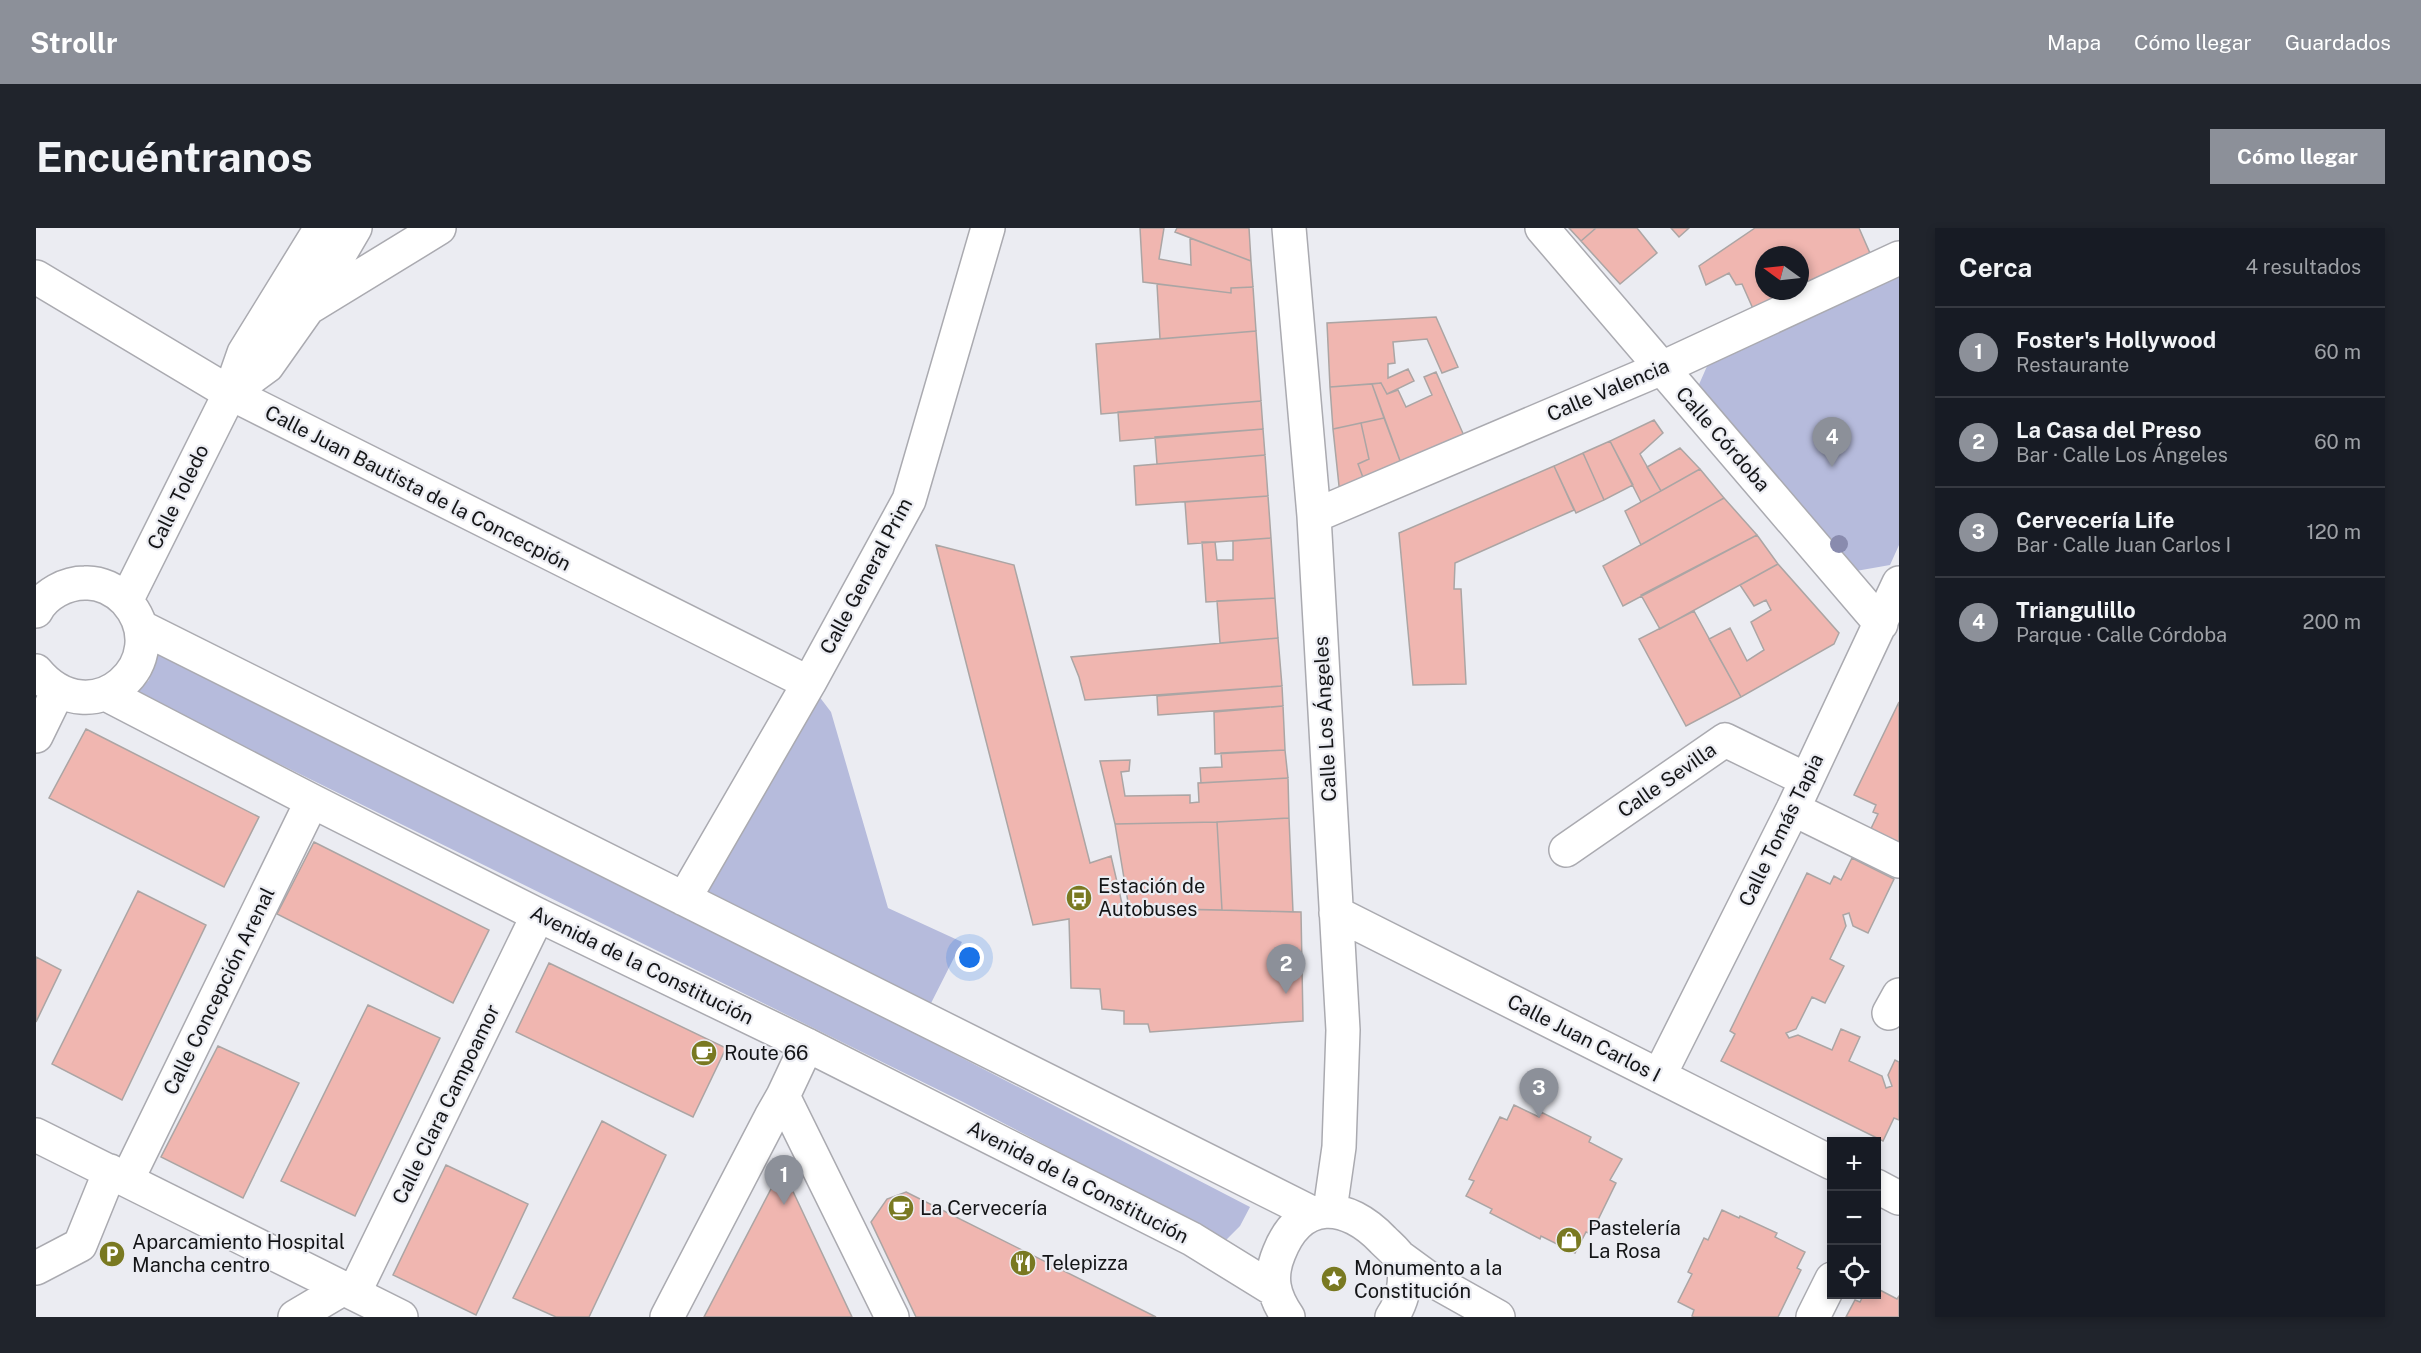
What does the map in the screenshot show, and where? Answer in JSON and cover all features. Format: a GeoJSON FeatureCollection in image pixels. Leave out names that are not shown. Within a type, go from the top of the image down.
{"type":"FeatureCollection","features":[{"type":"Feature","properties":{"kind":"street","name":"Calle Toledo"},"geometry":{"type":"LineString","coordinates":[[133,614],[230,393],[244,353],[321,228]]}},
{"type":"Feature","properties":{"kind":"street","name":"Calle Toledo"},"geometry":{"type":"LineString","coordinates":[[230,393],[267,366],[308,308],[355,228]]}},
{"type":"Feature","properties":{"kind":"street"},"geometry":{"type":"LineString","coordinates":[[308,308],[440,228]]}},
{"type":"Feature","properties":{"kind":"street","name":"Calle General Prim"},"geometry":{"type":"LineString","coordinates":[[684,899],[809,683],[909,500],[988,228]]}},
{"type":"Feature","properties":{"kind":"street","name":"Calle Los Ángeles"},"geometry":{"type":"LineString","coordinates":[[1289,228],[1314,516],[1344,1030],[1339,1147],[1321,1211]]}},
{"type":"Feature","properties":{"kind":"street","name":"Calle Córdoba"},"geometry":{"type":"LineString","coordinates":[[1542,228],[1881,624]]}},
{"type":"Feature","properties":{"kind":"street","name":"Calle Valencia"},"geometry":{"type":"LineString","coordinates":[[1314,516],[1662,368],[1899,258]]}},
{"type":"Feature","properties":{"kind":"street","name":"Calle Juan Bautista de la Concecpión"},"geometry":{"type":"LineString","coordinates":[[36,276],[230,393],[809,683]]}},
{"type":"Feature","properties":{"kind":"street"},"geometry":{"type":"LineString","coordinates":[[36,736],[47,681],[73,697],[90,698],[106,694],[120,686],[132,674],[141,651],[133,614],[121,595],[104,586],[86,582],[67,586],[41,598]]}},
{"type":"Feature","properties":{"kind":"street","name":"Calle Tomás Tapia"},"geometry":{"type":"LineString","coordinates":[[1659,1076],[1792,809],[1899,585]]}},
{"type":"Feature","properties":{"kind":"street"},"geometry":{"type":"LineString","coordinates":[[133,614],[684,899],[1321,1211],[1355,1218],[1370,1226],[1401,1258],[1428,1277],[1498,1317]]}},
{"type":"Feature","properties":{"kind":"street","name":"Avenida de la Constitución"},"geometry":{"type":"LineString","coordinates":[[106,694],[538,915],[807,1046],[1192,1239],[1280,1303]]}},
{"type":"Feature","properties":{"kind":"street","name":"Calle Sevilla"},"geometry":{"type":"LineString","coordinates":[[1566,850],[1725,740],[1805,779]]}},
{"type":"Feature","properties":{"kind":"street","name":"Calle Concepción Arenal"},"geometry":{"type":"LineString","coordinates":[[36,1268],[80,1245],[312,801]]}},
{"type":"Feature","properties":{"kind":"street"},"geometry":{"type":"LineString","coordinates":[[1792,809],[1899,861]]}},
{"type":"Feature","properties":{"kind":"street","name":"Calle Juan Carlos I"},"geometry":{"type":"LineString","coordinates":[[1336,913],[1827,1160]]}},
{"type":"Feature","properties":{"kind":"street","name":"Calle Clara Campoamor"},"geometry":{"type":"LineString","coordinates":[[349,1291],[538,915]]}},
{"type":"Feature","properties":{"kind":"street"},"geometry":{"type":"LineString","coordinates":[[667,1317],[807,1046]]}},
{"type":"Feature","properties":{"kind":"street"},"geometry":{"type":"LineString","coordinates":[[783,1096],[892,1317]]}},
{"type":"Feature","properties":{"kind":"street"},"geometry":{"type":"LineString","coordinates":[[36,1135],[400,1317]]}},
{"type":"Feature","properties":{"kind":"street"},"geometry":{"type":"LineString","coordinates":[[1881,1189],[1899,1198]]}},
{"type":"Feature","properties":{"kind":"street"},"geometry":{"type":"LineString","coordinates":[[1280,1303],[1276,1260],[1283,1243],[1321,1211]]}},
{"type":"Feature","properties":{"kind":"street"},"geometry":{"type":"LineString","coordinates":[[1392,1317],[1403,1290],[1404,1273],[1401,1258]]}},
{"type":"Feature","properties":{"kind":"street"},"geometry":{"type":"LineString","coordinates":[[1813,1317],[1827,1289]]}},
{"type":"Feature","properties":{"kind":"street"},"geometry":{"type":"LineString","coordinates":[[295,1317],[349,1291]]}},
{"type":"Feature","properties":{"kind":"shaded area"},"geometry":{"type":"Polygon","coordinates":[[[1899,275],[1899,545],[1890,565],[1856,571],[1697,389],[1708,364],[1899,275]]]}},
{"type":"Feature","properties":{"kind":"shaded area"},"geometry":{"type":"Polygon","coordinates":[[[153,652],[912,1032],[1250,1207],[1240,1226],[1226,1240],[963,1102],[136,693],[149,680],[153,652]]]}},
{"type":"Feature","properties":{"kind":"shaded area"},"geometry":{"type":"Polygon","coordinates":[[[809,683],[831,712],[888,908],[962,942],[924,1017],[684,899],[809,683]]]}},
{"type":"Feature","properties":{"kind":"building"},"geometry":{"type":"Polygon","coordinates":[[[1140,228],[1164,228],[1159,259],[1191,265],[1190,238],[1251,261],[1253,287],[1231,288],[1231,293],[1143,282],[1140,228]]]}},
{"type":"Feature","properties":{"kind":"building"},"geometry":{"type":"Polygon","coordinates":[[[1177,228],[1249,228],[1251,261],[1175,232],[1177,228]]]}},
{"type":"Feature","properties":{"kind":"building"},"geometry":{"type":"Polygon","coordinates":[[[1569,228],[1596,228],[1581,241],[1569,228]]]}},
{"type":"Feature","properties":{"kind":"building"},"geometry":{"type":"Polygon","coordinates":[[[1596,228],[1637,228],[1657,253],[1620,284],[1581,241],[1596,228]]]}},
{"type":"Feature","properties":{"kind":"building"},"geometry":{"type":"Polygon","coordinates":[[[1671,228],[1689,228],[1679,237],[1671,228]]]}},
{"type":"Feature","properties":{"kind":"building"},"geometry":{"type":"Polygon","coordinates":[[[1755,228],[1859,228],[1873,260],[1809,287],[1809,246],[1755,246],[1755,300],[1780,300],[1754,311],[1742,284],[1736,285],[1729,273],[1706,285],[1699,266],[1755,228]]]}},
{"type":"Feature","properties":{"kind":"building"},"geometry":{"type":"Polygon","coordinates":[[[1157,284],[1231,293],[1231,288],[1253,287],[1256,331],[1160,339],[1157,284]]]}},
{"type":"Feature","properties":{"kind":"building"},"geometry":{"type":"Polygon","coordinates":[[[1436,317],[1458,367],[1442,373],[1427,339],[1393,342],[1395,363],[1388,364],[1388,378],[1408,369],[1414,381],[1387,394],[1381,383],[1330,387],[1327,323],[1436,317]]]}},
{"type":"Feature","properties":{"kind":"building"},"geometry":{"type":"Polygon","coordinates":[[[1256,331],[1261,401],[1101,414],[1096,344],[1256,331]]]}},
{"type":"Feature","properties":{"kind":"building"},"geometry":{"type":"Polygon","coordinates":[[[1436,372],[1465,438],[1402,466],[1372,384],[1381,383],[1387,394],[1398,390],[1406,407],[1432,395],[1424,377],[1436,372]]]}},
{"type":"Feature","properties":{"kind":"building"},"geometry":{"type":"Polygon","coordinates":[[[1372,384],[1384,418],[1333,429],[1330,387],[1372,384]]]}},
{"type":"Feature","properties":{"kind":"building"},"geometry":{"type":"Polygon","coordinates":[[[1261,401],[1263,429],[1120,441],[1118,412],[1261,401]]]}},
{"type":"Feature","properties":{"kind":"building"},"geometry":{"type":"Polygon","coordinates":[[[1384,418],[1402,466],[1365,483],[1358,464],[1369,459],[1361,423],[1384,418]]]}},
{"type":"Feature","properties":{"kind":"building"},"geometry":{"type":"Polygon","coordinates":[[[1654,420],[1663,433],[1640,454],[1661,491],[1641,502],[1610,441],[1654,420]]]}},
{"type":"Feature","properties":{"kind":"building"},"geometry":{"type":"Polygon","coordinates":[[[1361,423],[1369,459],[1358,464],[1365,483],[1340,495],[1333,429],[1361,423]]]}},
{"type":"Feature","properties":{"kind":"building"},"geometry":{"type":"Polygon","coordinates":[[[1263,429],[1265,455],[1157,464],[1155,437],[1263,429]]]}},
{"type":"Feature","properties":{"kind":"building"},"geometry":{"type":"Polygon","coordinates":[[[1610,441],[1633,485],[1604,500],[1583,453],[1610,441]]]}},
{"type":"Feature","properties":{"kind":"building"},"geometry":{"type":"Polygon","coordinates":[[[1680,448],[1700,469],[1661,491],[1647,467],[1680,448]]]}},
{"type":"Feature","properties":{"kind":"building"},"geometry":{"type":"Polygon","coordinates":[[[1583,453],[1604,500],[1576,513],[1554,466],[1583,453]]]}},
{"type":"Feature","properties":{"kind":"building"},"geometry":{"type":"Polygon","coordinates":[[[1265,455],[1268,496],[1136,505],[1134,466],[1265,455]]]}},
{"type":"Feature","properties":{"kind":"building"},"geometry":{"type":"Polygon","coordinates":[[[1554,466],[1574,510],[1455,563],[1454,589],[1461,589],[1466,684],[1413,685],[1399,533],[1554,466]]]}},
{"type":"Feature","properties":{"kind":"building"},"geometry":{"type":"Polygon","coordinates":[[[1700,469],[1724,498],[1641,545],[1625,511],[1700,469]]]}},
{"type":"Feature","properties":{"kind":"building"},"geometry":{"type":"Polygon","coordinates":[[[1268,496],[1271,538],[1188,544],[1185,502],[1268,496]]]}},
{"type":"Feature","properties":{"kind":"building"},"geometry":{"type":"Polygon","coordinates":[[[1724,498],[1757,535],[1623,606],[1603,566],[1724,498]]]}},
{"type":"Feature","properties":{"kind":"building"},"geometry":{"type":"Polygon","coordinates":[[[1757,535],[1778,564],[1660,629],[1641,595],[1757,535]]]}},
{"type":"Feature","properties":{"kind":"building"},"geometry":{"type":"Polygon","coordinates":[[[1271,538],[1275,598],[1206,602],[1202,542],[1215,542],[1217,560],[1233,560],[1233,541],[1271,538]]]}},
{"type":"Feature","properties":{"kind":"building"},"geometry":{"type":"Polygon","coordinates":[[[936,545],[1014,565],[1090,863],[1111,856],[1123,908],[1301,912],[1303,1021],[1150,1032],[1148,1024],[1124,1024],[1124,1011],[1102,1009],[1100,989],[1071,988],[1069,919],[1033,925],[936,545]]]}},
{"type":"Feature","properties":{"kind":"building"},"geometry":{"type":"Polygon","coordinates":[[[1778,564],[1839,633],[1834,644],[1741,697],[1709,639],[1730,628],[1747,661],[1764,650],[1751,622],[1771,610],[1766,600],[1754,606],[1740,585],[1778,564]]]}},
{"type":"Feature","properties":{"kind":"building"},"geometry":{"type":"Polygon","coordinates":[[[1275,598],[1278,638],[1220,643],[1217,601],[1275,598]]]}},
{"type":"Feature","properties":{"kind":"building"},"geometry":{"type":"Polygon","coordinates":[[[1694,611],[1741,697],[1686,726],[1639,639],[1694,611]]]}},
{"type":"Feature","properties":{"kind":"building"},"geometry":{"type":"Polygon","coordinates":[[[1278,638],[1282,686],[1085,700],[1071,657],[1278,638]]]}},
{"type":"Feature","properties":{"kind":"building"},"geometry":{"type":"Polygon","coordinates":[[[1282,686],[1283,706],[1158,715],[1157,696],[1282,686]]]}},
{"type":"Feature","properties":{"kind":"building"},"geometry":{"type":"Polygon","coordinates":[[[1899,702],[1899,855],[1866,839],[1878,814],[1873,812],[1876,805],[1854,795],[1899,702]]]}},
{"type":"Feature","properties":{"kind":"building"},"geometry":{"type":"Polygon","coordinates":[[[1283,706],[1285,750],[1215,754],[1214,712],[1283,706]]]}},
{"type":"Feature","properties":{"kind":"building"},"geometry":{"type":"Polygon","coordinates":[[[86,729],[259,817],[224,887],[49,798],[86,729]]]}},
{"type":"Feature","properties":{"kind":"building"},"geometry":{"type":"Polygon","coordinates":[[[1285,750],[1288,778],[1201,783],[1200,768],[1222,767],[1221,753],[1285,750]]]}},
{"type":"Feature","properties":{"kind":"building"},"geometry":{"type":"Polygon","coordinates":[[[1130,760],[1129,771],[1121,772],[1125,796],[1190,795],[1190,803],[1199,802],[1198,783],[1288,778],[1289,818],[1115,824],[1100,761],[1130,760]]]}},
{"type":"Feature","properties":{"kind":"building"},"geometry":{"type":"Polygon","coordinates":[[[1289,818],[1293,912],[1222,910],[1217,822],[1289,818]]]}},
{"type":"Feature","properties":{"kind":"building"},"geometry":{"type":"Polygon","coordinates":[[[1217,822],[1222,910],[1129,908],[1115,824],[1217,822]]]}},
{"type":"Feature","properties":{"kind":"building"},"geometry":{"type":"Polygon","coordinates":[[[314,842],[489,930],[453,1003],[277,914],[314,842]]]}},
{"type":"Feature","properties":{"kind":"building"},"geometry":{"type":"Polygon","coordinates":[[[1852,858],[1894,879],[1868,933],[1853,926],[1849,913],[1843,915],[1846,926],[1830,959],[1844,966],[1825,1003],[1812,997],[1796,1029],[1786,1033],[1789,1038],[1798,1035],[1832,1050],[1841,1029],[1860,1037],[1849,1061],[1882,1076],[1886,1088],[1892,1086],[1888,1075],[1895,1060],[1899,1062],[1899,1120],[1894,1118],[1883,1141],[1881,1137],[1875,1137],[1721,1061],[1735,1034],[1730,1031],[1807,873],[1830,884],[1834,876],[1841,880],[1852,858]]]}},
{"type":"Feature","properties":{"kind":"building"},"geometry":{"type":"Polygon","coordinates":[[[138,891],[206,925],[122,1100],[52,1064],[138,891]]]}},
{"type":"Feature","properties":{"kind":"building"},"geometry":{"type":"Polygon","coordinates":[[[36,957],[61,970],[36,1022],[36,957]]]}},
{"type":"Feature","properties":{"kind":"building"},"geometry":{"type":"Polygon","coordinates":[[[549,963],[726,1048],[693,1117],[516,1032],[549,963]]]}},
{"type":"Feature","properties":{"kind":"building"},"geometry":{"type":"Polygon","coordinates":[[[368,1005],[440,1038],[355,1216],[281,1181],[368,1005]]]}},
{"type":"Feature","properties":{"kind":"building"},"geometry":{"type":"Polygon","coordinates":[[[218,1046],[299,1083],[243,1198],[161,1157],[218,1046]]]}},
{"type":"Feature","properties":{"kind":"building"},"geometry":{"type":"Polygon","coordinates":[[[1514,1105],[1539,1117],[1541,1112],[1591,1137],[1589,1142],[1622,1159],[1610,1180],[1616,1183],[1591,1234],[1586,1232],[1575,1253],[1541,1236],[1540,1239],[1490,1213],[1492,1209],[1466,1196],[1474,1181],[1469,1179],[1500,1117],[1507,1120],[1514,1105]]]}},
{"type":"Feature","properties":{"kind":"building"},"geometry":{"type":"Polygon","coordinates":[[[602,1121],[666,1155],[589,1317],[556,1317],[513,1298],[602,1121]]]}},
{"type":"Feature","properties":{"kind":"building"},"geometry":{"type":"Polygon","coordinates":[[[446,1165],[528,1204],[476,1315],[393,1275],[446,1165]]]}},
{"type":"Feature","properties":{"kind":"building"},"geometry":{"type":"Polygon","coordinates":[[[782,1168],[852,1317],[704,1317],[782,1168]]]}},
{"type":"Feature","properties":{"kind":"building"},"geometry":{"type":"Polygon","coordinates":[[[906,1192],[1156,1317],[916,1317],[871,1222],[887,1199],[906,1192]]]}},
{"type":"Feature","properties":{"kind":"building"},"geometry":{"type":"Polygon","coordinates":[[[1722,1210],[1777,1233],[1775,1237],[1805,1252],[1797,1268],[1801,1270],[1778,1317],[1694,1317],[1692,1316],[1694,1310],[1678,1302],[1692,1274],[1688,1272],[1704,1238],[1708,1240],[1722,1210]]]}},
{"type":"Feature","properties":{"kind":"building"},"geometry":{"type":"Polygon","coordinates":[[[1881,1291],[1897,1299],[1899,1296],[1899,1317],[1846,1317],[1855,1300],[1860,1302],[1862,1299],[1881,1299],[1881,1291]]]}},
{"type":"Feature","properties":{"kind":"place","name":"Triangulillo"},"geometry":{"type":"Point","coordinates":[1832,467]}},
{"type":"Feature","properties":{"kind":"place","name":"Estación de Autobuses"},"geometry":{"type":"Point","coordinates":[1079,898]}},
{"type":"Feature","properties":{"kind":"place","name":"La Casa del Preso"},"geometry":{"type":"Point","coordinates":[1286,994]}},
{"type":"Feature","properties":{"kind":"place","name":"Route 66"},"geometry":{"type":"Point","coordinates":[704,1053]}},
{"type":"Feature","properties":{"kind":"place","name":"Cervecería Life"},"geometry":{"type":"Point","coordinates":[1539,1118]}},
{"type":"Feature","properties":{"kind":"place","name":"Foster's Hollywood"},"geometry":{"type":"Point","coordinates":[784,1205]}},
{"type":"Feature","properties":{"kind":"place","name":"La Cervecería"},"geometry":{"type":"Point","coordinates":[901,1208]}},
{"type":"Feature","properties":{"kind":"place","name":"Pastelería La Rosa"},"geometry":{"type":"Point","coordinates":[1569,1240]}},
{"type":"Feature","properties":{"kind":"place","name":"Aparcamiento Hospital Mancha centro"},"geometry":{"type":"Point","coordinates":[112,1254]}},
{"type":"Feature","properties":{"kind":"place","name":"Telepizza"},"geometry":{"type":"Point","coordinates":[1023,1263]}},
{"type":"Feature","properties":{"kind":"place","name":"Monumento a la Constitución"},"geometry":{"type":"Point","coordinates":[1334,1279]}}]}
